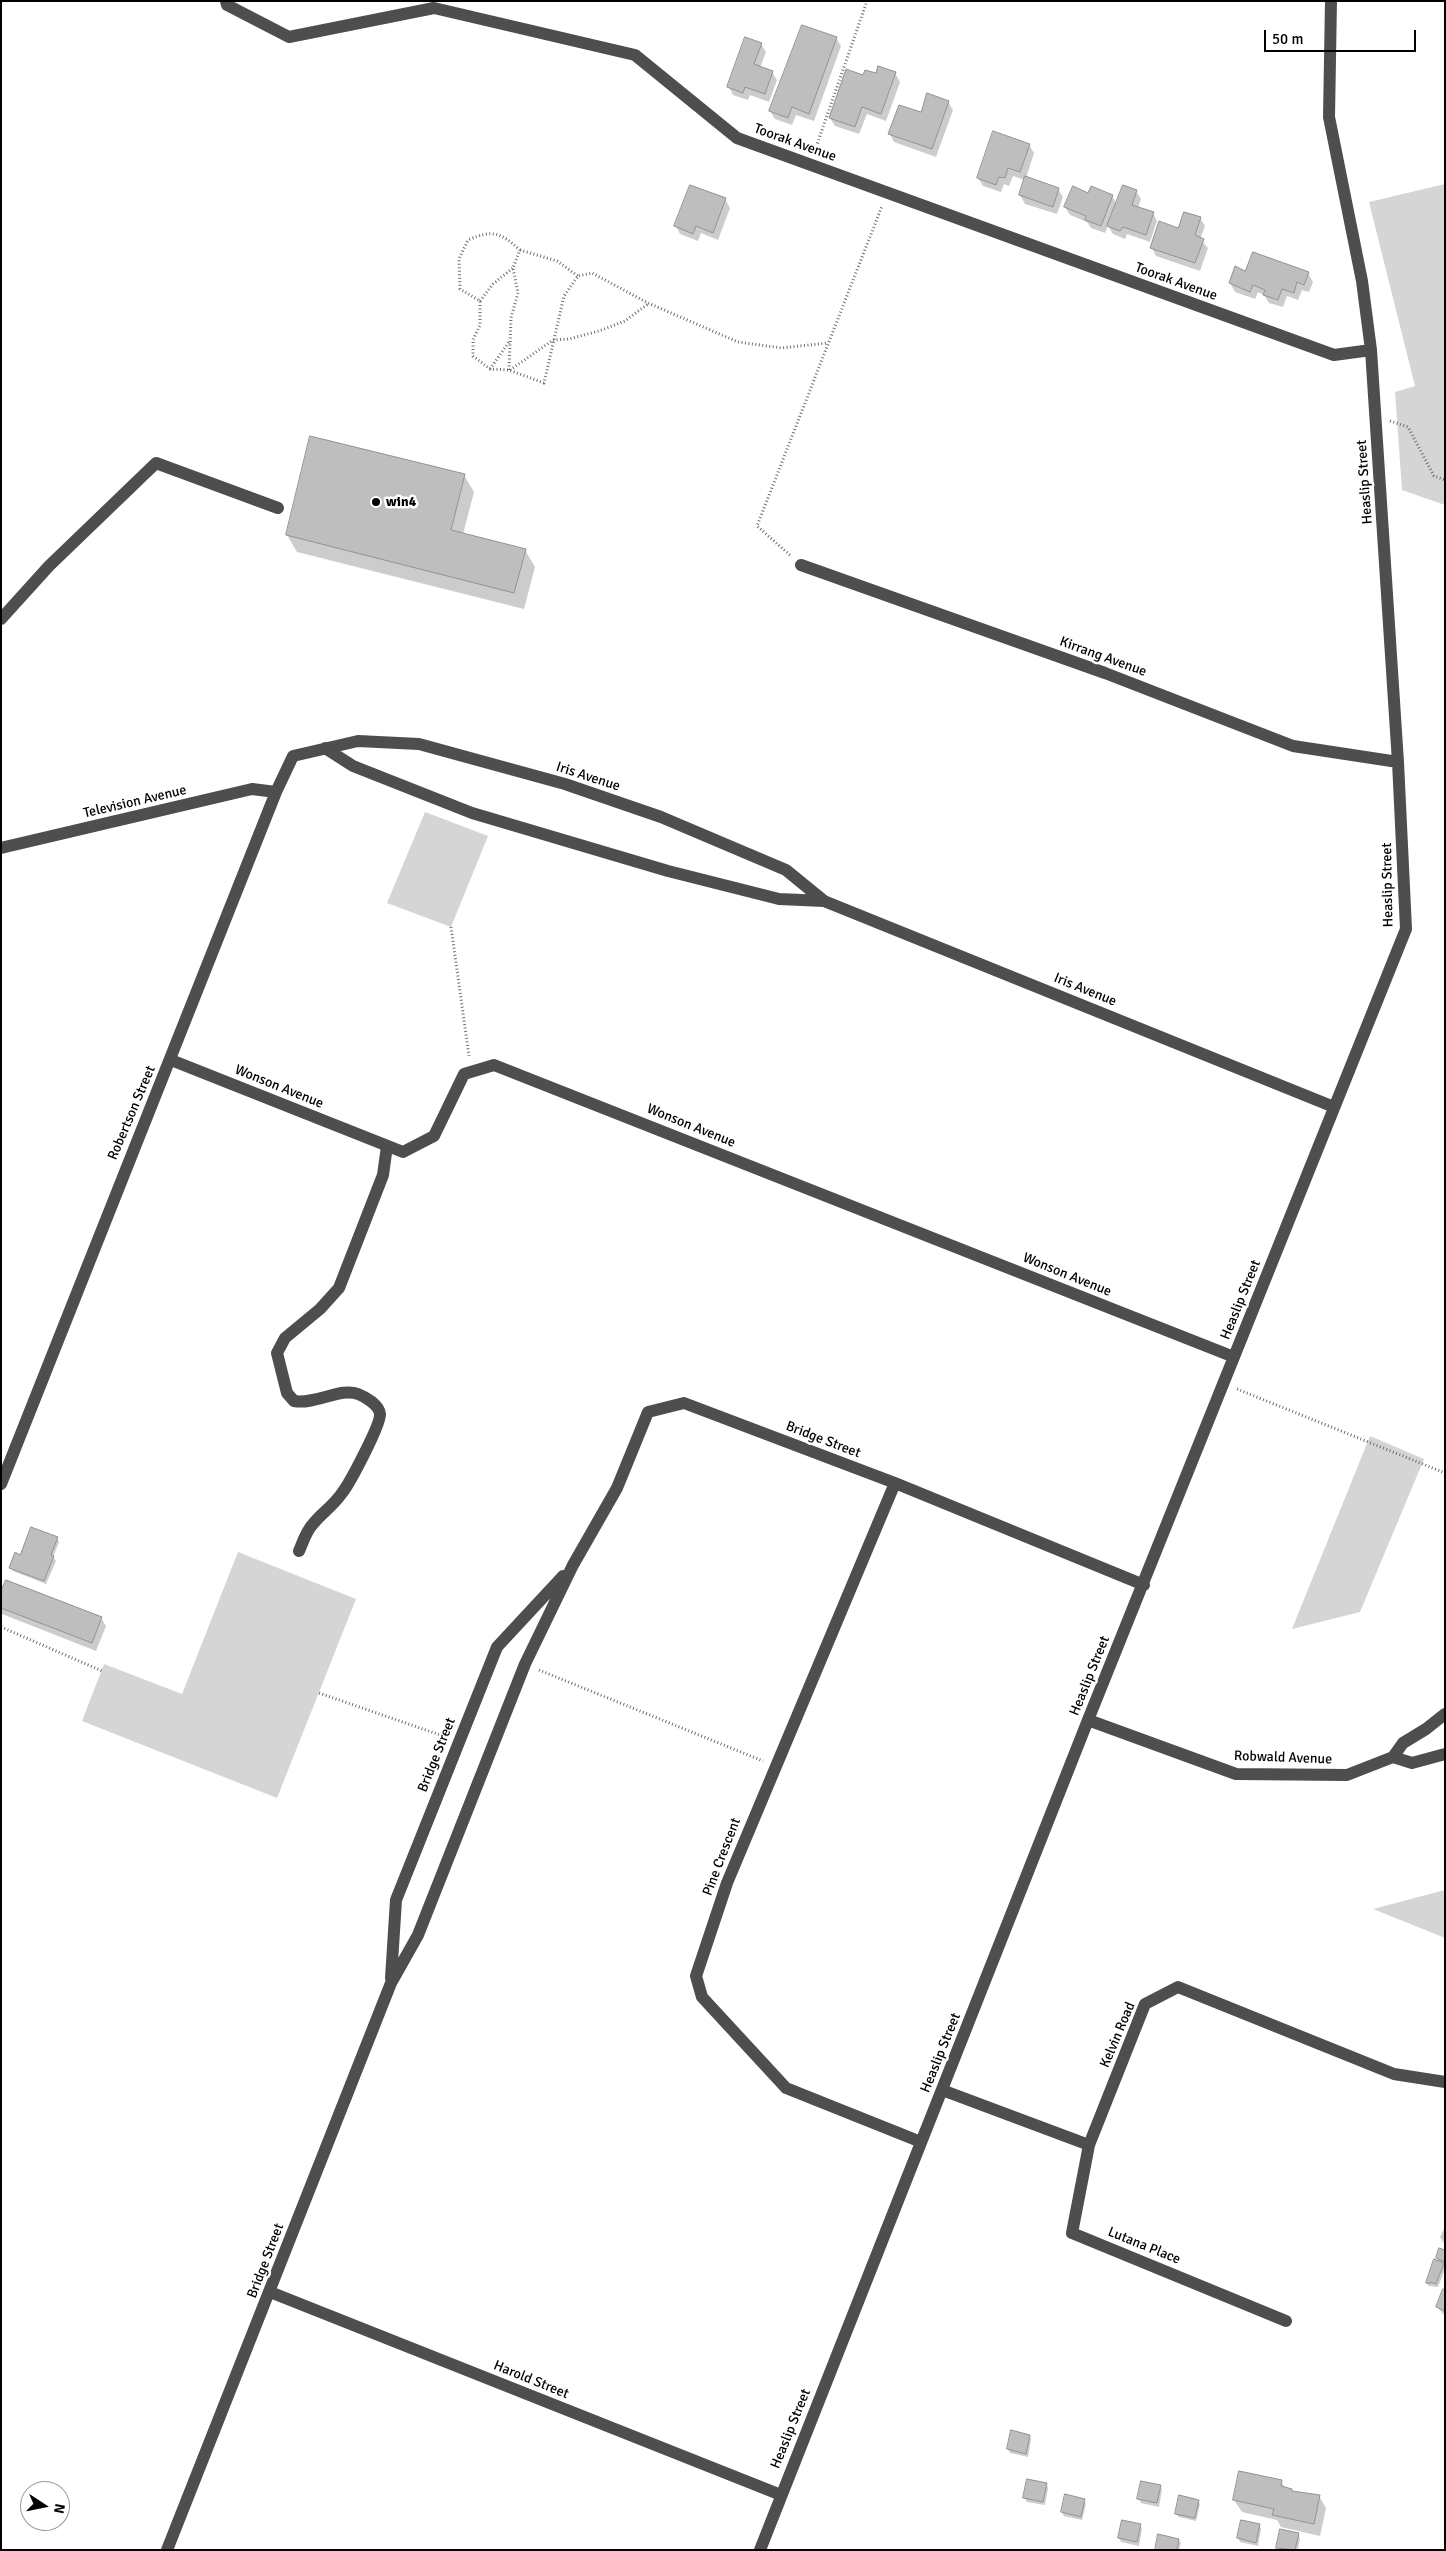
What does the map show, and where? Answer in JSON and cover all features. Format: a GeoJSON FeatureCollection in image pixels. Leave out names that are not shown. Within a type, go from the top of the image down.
{"type":"FeatureCollection","features":[{"type":"Feature","properties":{"kind":"street","name":"Toorak Avenue"},"geometry":{"type":"LineString","coordinates":[[226,1],[227,5],[289,37],[434,8],[635,55],[737,138],[1334,355],[1371,350]]}},
{"type":"Feature","properties":{"kind":"street","name":"Heaslip Street"},"geometry":{"type":"LineString","coordinates":[[760,2550],[1088,1720],[1144,1585],[1406,929],[1398,762],[1371,350],[1362,281],[1329,117],[1331,1]]}},
{"type":"Feature","properties":{"kind":"street"},"geometry":{"type":"LineString","coordinates":[[1,619],[49,566],[156,463],[278,508]]}},
{"type":"Feature","properties":{"kind":"street","name":"Kirrang Avenue"},"geometry":{"type":"LineString","coordinates":[[801,565],[1105,673],[1294,746],[1398,762]]}},
{"type":"Feature","properties":{"kind":"street","name":"Iris Avenue"},"geometry":{"type":"LineString","coordinates":[[294,756],[358,741],[419,744],[565,784],[661,817],[786,870],[824,901],[1334,1107]]}},
{"type":"Feature","properties":{"kind":"street","name":"Iris Avenue"},"geometry":{"type":"LineString","coordinates":[[325,748],[353,766],[472,813],[677,874],[779,899],[824,901]]}},
{"type":"Feature","properties":{"kind":"street","name":"Robertson Street"},"geometry":{"type":"LineString","coordinates":[[1,1484],[276,792],[294,756]]}},
{"type":"Feature","properties":{"kind":"street","name":"Television Avenue"},"geometry":{"type":"LineString","coordinates":[[1,848],[252,790],[276,792]]}},
{"type":"Feature","properties":{"kind":"street","name":"Wonson Avenue"},"geometry":{"type":"LineString","coordinates":[[171,1060],[403,1152],[434,1136],[464,1074],[494,1064],[1234,1357]]}},
{"type":"Feature","properties":{"kind":"street"},"geometry":{"type":"LineString","coordinates":[[298,1551],[313,1524],[336,1502],[347,1486],[377,1428],[380,1411],[376,1406],[358,1394],[351,1393],[304,1403],[294,1401],[286,1393],[277,1353],[286,1338],[320,1310],[338,1288],[383,1175],[387,1146]]}},
{"type":"Feature","properties":{"kind":"street","name":"Bridge Street"},"geometry":{"type":"LineString","coordinates":[[168,2550],[391,1983],[418,1935],[524,1664],[573,1565],[617,1488],[648,1412],[684,1403],[895,1483],[1144,1585]]}},
{"type":"Feature","properties":{"kind":"street","name":"Pine Crescent"},"geometry":{"type":"LineString","coordinates":[[895,1483],[727,1883],[696,1976],[702,1997],[786,2088],[921,2142]]}},
{"type":"Feature","properties":{"kind":"street","name":"Bridge Street"},"geometry":{"type":"LineString","coordinates":[[391,1983],[396,1900],[497,1647],[573,1565]]}},
{"type":"Feature","properties":{"kind":"street"},"geometry":{"type":"LineString","coordinates":[[1393,1758],[1403,1742],[1426,1730],[1445,1714]]}},
{"type":"Feature","properties":{"kind":"street","name":"Robwald Avenue"},"geometry":{"type":"LineString","coordinates":[[1088,1720],[1236,1774],[1347,1775],[1393,1758],[1412,1763],[1445,1754]]}},
{"type":"Feature","properties":{"kind":"street","name":"Kelvin Road"},"geometry":{"type":"LineString","coordinates":[[1090,2145],[1145,2004],[1178,1987],[1394,2074],[1445,2082]]}},
{"type":"Feature","properties":{"kind":"street"},"geometry":{"type":"LineString","coordinates":[[942,2090],[1090,2145]]}},
{"type":"Feature","properties":{"kind":"street","name":"Lutana Place"},"geometry":{"type":"LineString","coordinates":[[1090,2145],[1072,2233],[1286,2321]]}},
{"type":"Feature","properties":{"kind":"street","name":"Harold Street"},"geometry":{"type":"LineString","coordinates":[[270,2292],[781,2495]]}},
{"type":"Feature","properties":{"kind":"path"},"geometry":{"type":"LineString","coordinates":[[817,144],[867,1]]}},
{"type":"Feature","properties":{"kind":"path"},"geometry":{"type":"LineString","coordinates":[[801,565],[757,526],[887,193]]}},
{"type":"Feature","properties":{"kind":"path"},"geometry":{"type":"LineString","coordinates":[[480,301],[460,289],[458,260],[468,240],[482,234],[504,236],[520,250],[557,261],[578,276]]}},
{"type":"Feature","properties":{"kind":"path"},"geometry":{"type":"LineString","coordinates":[[520,250],[513,268],[493,284],[480,301],[480,325],[473,340],[473,356],[490,369],[509,370],[544,383],[564,296],[578,276],[592,273],[648,304],[738,342],[782,348],[827,343]]}},
{"type":"Feature","properties":{"kind":"path"},"geometry":{"type":"LineString","coordinates":[[509,370],[511,318],[518,293],[513,268]]}},
{"type":"Feature","properties":{"kind":"path"},"geometry":{"type":"LineString","coordinates":[[509,370],[553,340],[569,339],[600,331],[625,321],[648,304]]}},
{"type":"Feature","properties":{"kind":"path"},"geometry":{"type":"LineString","coordinates":[[490,369],[509,341]]}},
{"type":"Feature","properties":{"kind":"path"},"geometry":{"type":"LineString","coordinates":[[1376,417],[1408,427],[1434,476],[1445,480]]}},
{"type":"Feature","properties":{"kind":"path"},"geometry":{"type":"LineString","coordinates":[[451,926],[471,1072]]}},
{"type":"Feature","properties":{"kind":"path"},"geometry":{"type":"LineString","coordinates":[[1224,1384],[1445,1473]]}},
{"type":"Feature","properties":{"kind":"path"},"geometry":{"type":"LineString","coordinates":[[1,1627],[102,1671]]}},
{"type":"Feature","properties":{"kind":"path"},"geometry":{"type":"LineString","coordinates":[[524,1664],[775,1766]]}},
{"type":"Feature","properties":{"kind":"path"},"geometry":{"type":"LineString","coordinates":[[319,1693],[458,1741]]}},
{"type":"Feature","properties":{"kind":"shaded area"},"geometry":{"type":"Polygon","coordinates":[[[1445,184],[1445,505],[1402,490],[1395,392],[1415,386],[1369,202],[1445,184]]]}},
{"type":"Feature","properties":{"kind":"shaded area"},"geometry":{"type":"Polygon","coordinates":[[[425,812],[488,836],[451,927],[387,903],[425,812]]]}},
{"type":"Feature","properties":{"kind":"shaded area"},"geometry":{"type":"Polygon","coordinates":[[[1370,1436],[1424,1459],[1360,1612],[1292,1629],[1370,1436]]]}},
{"type":"Feature","properties":{"kind":"shaded area"},"geometry":{"type":"Polygon","coordinates":[[[238,1552],[356,1599],[277,1798],[82,1721],[104,1664],[182,1694],[238,1552]]]}},
{"type":"Feature","properties":{"kind":"shaded area"},"geometry":{"type":"Polygon","coordinates":[[[1445,1890],[1445,1938],[1373,1909],[1445,1890]]]}},
{"type":"Feature","properties":{"kind":"building"},"geometry":{"type":"Polygon","coordinates":[[[802,25],[837,37],[809,114],[792,107],[788,118],[769,111],[802,25]]]}},
{"type":"Feature","properties":{"kind":"building"},"geometry":{"type":"Polygon","coordinates":[[[745,37],[762,43],[754,64],[773,71],[765,94],[745,87],[743,93],[727,87],[745,37]]]}},
{"type":"Feature","properties":{"kind":"building"},"geometry":{"type":"Polygon","coordinates":[[[878,66],[896,72],[881,114],[862,107],[855,127],[829,118],[846,69],[863,75],[865,70],[876,73],[878,66]]]}},
{"type":"Feature","properties":{"kind":"building"},"geometry":{"type":"Polygon","coordinates":[[[927,93],[949,101],[932,149],[888,134],[899,105],[921,112],[927,93]]]}},
{"type":"Feature","properties":{"kind":"building"},"geometry":{"type":"Polygon","coordinates":[[[993,131],[1030,144],[1020,172],[1008,168],[1005,178],[999,177],[996,185],[977,178],[993,131]]]}},
{"type":"Feature","properties":{"kind":"building"},"geometry":{"type":"Polygon","coordinates":[[[1025,176],[1059,188],[1053,207],[1019,195],[1025,176]]]}},
{"type":"Feature","properties":{"kind":"building"},"geometry":{"type":"Polygon","coordinates":[[[690,185],[726,198],[713,233],[696,226],[693,234],[674,226],[690,185]]]}},
{"type":"Feature","properties":{"kind":"building"},"geometry":{"type":"Polygon","coordinates":[[[1123,185],[1137,190],[1132,205],[1154,212],[1146,235],[1123,227],[1120,231],[1107,226],[1123,185]]]}},
{"type":"Feature","properties":{"kind":"building"},"geometry":{"type":"Polygon","coordinates":[[[1073,186],[1088,193],[1091,186],[1113,195],[1101,226],[1085,220],[1086,216],[1064,207],[1073,186]]]}},
{"type":"Feature","properties":{"kind":"building"},"geometry":{"type":"Polygon","coordinates":[[[1184,212],[1201,217],[1195,235],[1204,239],[1195,263],[1150,248],[1159,221],[1178,228],[1184,212]]]}},
{"type":"Feature","properties":{"kind":"building"},"geometry":{"type":"Polygon","coordinates":[[[1253,252],[1309,272],[1304,285],[1297,282],[1294,293],[1282,289],[1278,300],[1263,295],[1265,290],[1253,285],[1250,292],[1229,283],[1235,266],[1245,271],[1253,252]]]}},
{"type":"Feature","properties":{"kind":"building","name":"win4"},"geometry":{"type":"Polygon","coordinates":[[[310,436],[465,474],[451,530],[526,549],[514,593],[286,535],[310,436]]]}},
{"type":"Feature","properties":{"kind":"building"},"geometry":{"type":"Polygon","coordinates":[[[31,1527],[58,1537],[51,1555],[54,1556],[44,1581],[9,1568],[15,1552],[20,1555],[31,1527]]]}},
{"type":"Feature","properties":{"kind":"building"},"geometry":{"type":"Polygon","coordinates":[[[6,1580],[102,1617],[92,1643],[1,1608],[1,1591],[6,1580]]]}},
{"type":"Feature","properties":{"kind":"building"},"geometry":{"type":"Polygon","coordinates":[[[1439,2248],[1445,2250],[1445,2262],[1436,2258],[1439,2248]]]}},
{"type":"Feature","properties":{"kind":"building"},"geometry":{"type":"Polygon","coordinates":[[[1434,2259],[1444,2263],[1436,2284],[1430,2282],[1429,2284],[1426,2283],[1434,2259]]]}},
{"type":"Feature","properties":{"kind":"building"},"geometry":{"type":"Polygon","coordinates":[[[1443,2289],[1445,2290],[1445,2311],[1436,2307],[1443,2289]]]}},
{"type":"Feature","properties":{"kind":"building"},"geometry":{"type":"Polygon","coordinates":[[[1011,2430],[1030,2435],[1026,2454],[1007,2449],[1011,2430]]]}},
{"type":"Feature","properties":{"kind":"building"},"geometry":{"type":"Polygon","coordinates":[[[1239,2471],[1282,2480],[1281,2486],[1292,2489],[1292,2491],[1320,2495],[1314,2524],[1272,2515],[1274,2509],[1233,2500],[1239,2471]]]}},
{"type":"Feature","properties":{"kind":"building"},"geometry":{"type":"Polygon","coordinates":[[[1027,2479],[1047,2483],[1043,2502],[1023,2498],[1027,2479]]]}},
{"type":"Feature","properties":{"kind":"building"},"geometry":{"type":"Polygon","coordinates":[[[1141,2481],[1161,2485],[1157,2503],[1137,2499],[1141,2481]]]}},
{"type":"Feature","properties":{"kind":"building"},"geometry":{"type":"Polygon","coordinates":[[[1065,2494],[1085,2499],[1081,2517],[1061,2512],[1065,2494]]]}},
{"type":"Feature","properties":{"kind":"building"},"geometry":{"type":"Polygon","coordinates":[[[1179,2495],[1199,2500],[1195,2518],[1175,2514],[1179,2495]]]}},
{"type":"Feature","properties":{"kind":"building"},"geometry":{"type":"Polygon","coordinates":[[[1122,2520],[1141,2524],[1137,2542],[1118,2538],[1122,2520]]]}},
{"type":"Feature","properties":{"kind":"building"},"geometry":{"type":"Polygon","coordinates":[[[1241,2520],[1260,2524],[1256,2543],[1237,2538],[1241,2520]]]}},
{"type":"Feature","properties":{"kind":"building"},"geometry":{"type":"Polygon","coordinates":[[[1280,2529],[1299,2533],[1295,2550],[1276,2548],[1280,2529]]]}},
{"type":"Feature","properties":{"kind":"building"},"geometry":{"type":"Polygon","coordinates":[[[1158,2534],[1179,2539],[1177,2550],[1155,2550],[1158,2534]]]}},
{"type":"Feature","properties":{"kind":"place","name":"win4"},"geometry":{"type":"Point","coordinates":[376,502]}}]}
